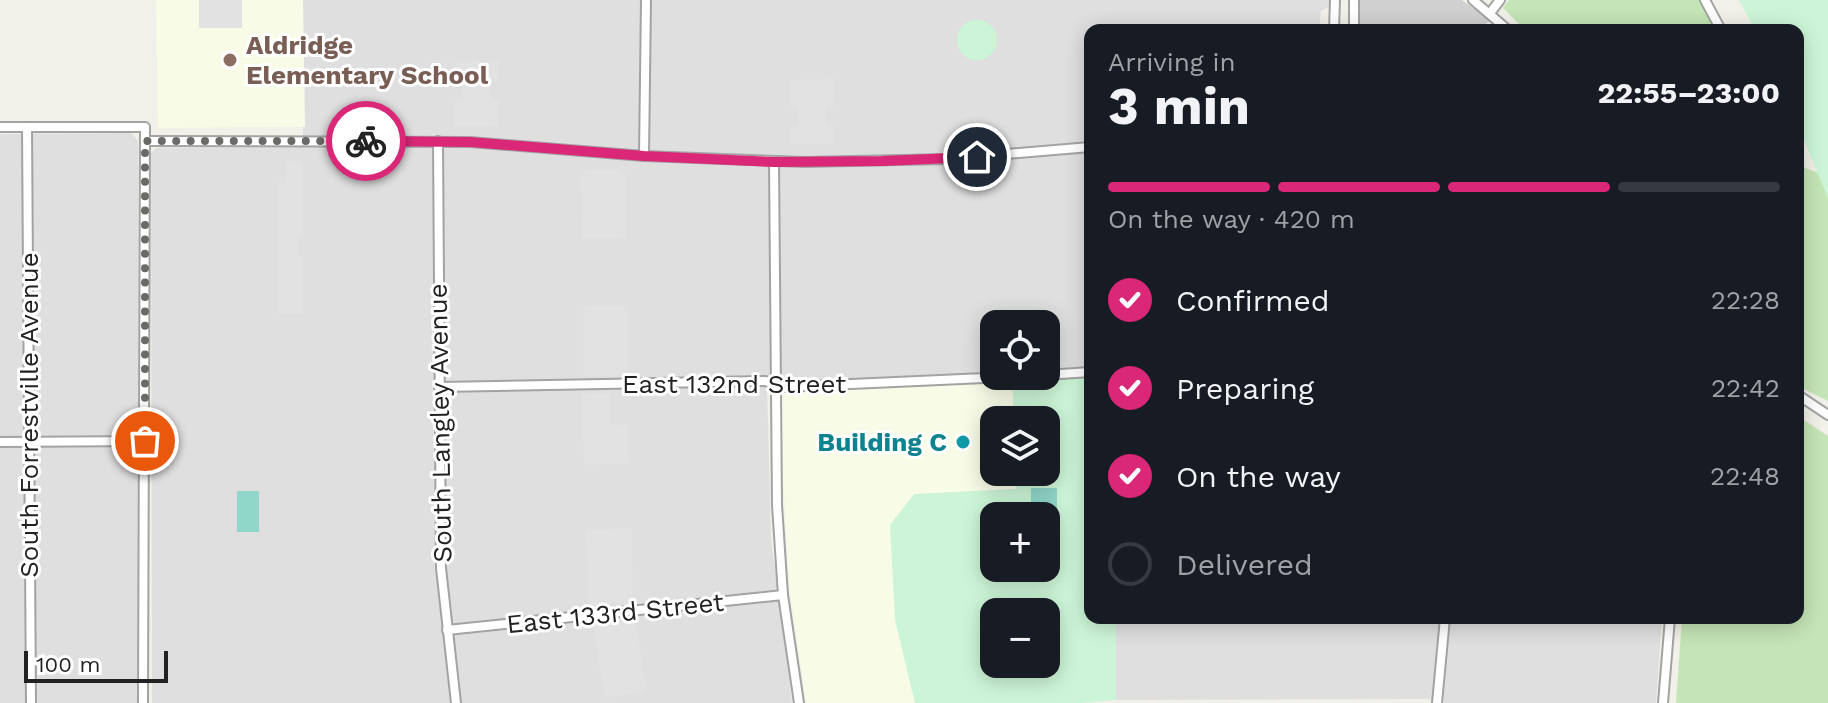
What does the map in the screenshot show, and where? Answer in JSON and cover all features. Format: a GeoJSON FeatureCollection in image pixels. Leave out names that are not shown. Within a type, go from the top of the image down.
{"type":"FeatureCollection","features":[{"type":"Feature","properties":{"kind":"street"},"geometry":{"type":"LineString","coordinates":[[644,156],[646,0]]}},
{"type":"Feature","properties":{"kind":"street"},"geometry":{"type":"LineString","coordinates":[[1334,24],[1335,0]]}},
{"type":"Feature","properties":{"kind":"street"},"geometry":{"type":"LineString","coordinates":[[1354,0],[1354,24]]}},
{"type":"Feature","properties":{"kind":"street"},"geometry":{"type":"LineString","coordinates":[[1473,0],[1502,24]]}},
{"type":"Feature","properties":{"kind":"street"},"geometry":{"type":"LineString","coordinates":[[1490,13],[1500,0]]}},
{"type":"Feature","properties":{"kind":"street"},"geometry":{"type":"LineString","coordinates":[[1705,0],[1718,24]]}},
{"type":"Feature","properties":{"kind":"street"},"geometry":{"type":"LineString","coordinates":[[0,127],[145,127],[143,703]]}},
{"type":"Feature","properties":{"kind":"street","name":"South Forrestville Avenue"},"geometry":{"type":"LineString","coordinates":[[27,127],[31,703]]}},
{"type":"Feature","properties":{"kind":"street"},"geometry":{"type":"LineString","coordinates":[[145,141],[438,141],[774,162],[948,159],[1084,148]]}},
{"type":"Feature","properties":{"kind":"street","name":"South Langley Avenue"},"geometry":{"type":"LineString","coordinates":[[438,141],[441,568],[456,703]]}},
{"type":"Feature","properties":{"kind":"street"},"geometry":{"type":"LineString","coordinates":[[774,162],[777,505],[783,595],[799,703]]}},
{"type":"Feature","properties":{"kind":"street"},"geometry":{"type":"LineString","coordinates":[[1060,374],[1084,372]]}},
{"type":"Feature","properties":{"kind":"street","name":"East 132nd Street"},"geometry":{"type":"LineString","coordinates":[[439,387],[765,381],[784,387],[980,378]]}},
{"type":"Feature","properties":{"kind":"street"},"geometry":{"type":"LineString","coordinates":[[1804,399],[1828,415]]}},
{"type":"Feature","properties":{"kind":"street"},"geometry":{"type":"LineString","coordinates":[[0,442],[145,441]]}},
{"type":"Feature","properties":{"kind":"street","name":"East 133rd Street"},"geometry":{"type":"LineString","coordinates":[[447,630],[783,595]]}},
{"type":"Feature","properties":{"kind":"street"},"geometry":{"type":"LineString","coordinates":[[1437,703],[1444,624]]}},
{"type":"Feature","properties":{"kind":"street"},"geometry":{"type":"LineString","coordinates":[[1663,703],[1670,624]]}},
{"type":"Feature","properties":{"kind":"shaded area","name":"Aldridge Elementary School"},"geometry":{"type":"Polygon","coordinates":[[[156,0],[303,0],[305,127],[158,128],[156,0]]]}},
{"type":"Feature","properties":{"kind":"shaded area"},"geometry":{"type":"Polygon","coordinates":[[[199,0],[242,0],[242,28],[199,28],[199,0]]]}},
{"type":"Feature","properties":{"kind":"shaded area"},"geometry":{"type":"Polygon","coordinates":[[[303,0],[1329,0],[1330,6],[1321,11],[1320,24],[1084,24],[1084,368],[1060,370],[1060,310],[980,310],[980,374],[767,382],[771,539],[792,703],[152,703],[151,153],[156,148],[303,147],[303,0]]]}},
{"type":"Feature","properties":{"kind":"shaded area"},"geometry":{"type":"Polygon","coordinates":[[[1360,0],[1462,0],[1490,21],[1485,24],[1360,24],[1360,0]]]}},
{"type":"Feature","properties":{"kind":"shaded area"},"geometry":{"type":"Polygon","coordinates":[[[454,61],[499,61],[499,78],[491,79],[491,99],[499,99],[499,126],[455,127],[455,99],[463,99],[463,79],[454,79],[454,61]]]}},
{"type":"Feature","properties":{"kind":"shaded area"},"geometry":{"type":"Polygon","coordinates":[[[834,79],[835,106],[827,106],[827,126],[835,127],[835,144],[791,144],[791,127],[798,126],[798,107],[791,107],[790,80],[834,79]]]}},
{"type":"Feature","properties":{"kind":"shaded area"},"geometry":{"type":"Polygon","coordinates":[[[131,133],[138,141],[139,703],[0,703],[0,134],[131,133]]]}},
{"type":"Feature","properties":{"kind":"shaded area"},"geometry":{"type":"Polygon","coordinates":[[[285,161],[303,161],[303,237],[297,237],[297,256],[303,257],[303,314],[278,314],[278,183],[285,183],[285,161]]]}},
{"type":"Feature","properties":{"kind":"shaded area"},"geometry":{"type":"Polygon","coordinates":[[[618,169],[618,173],[625,173],[626,238],[582,239],[580,170],[618,169]]]}},
{"type":"Feature","properties":{"kind":"shaded area"},"geometry":{"type":"Polygon","coordinates":[[[627,305],[629,375],[584,376],[583,306],[627,305]]]}},
{"type":"Feature","properties":{"kind":"shaded area"},"geometry":{"type":"Polygon","coordinates":[[[980,382],[980,390],[1012,390],[1013,406],[980,406],[980,486],[1017,486],[1017,489],[914,494],[895,620],[915,703],[806,703],[789,586],[782,392],[980,382]]]}},
{"type":"Feature","properties":{"kind":"shaded area"},"geometry":{"type":"Polygon","coordinates":[[[609,393],[610,425],[628,425],[629,463],[584,465],[582,394],[609,393]]]}},
{"type":"Feature","properties":{"kind":"shaded area"},"geometry":{"type":"Polygon","coordinates":[[[1031,488],[1057,488],[1057,502],[1031,502],[1031,488]]]}},
{"type":"Feature","properties":{"kind":"shaded area"},"geometry":{"type":"Polygon","coordinates":[[[237,491],[259,491],[259,532],[237,532],[237,491]]]}},
{"type":"Feature","properties":{"kind":"shaded area"},"geometry":{"type":"Polygon","coordinates":[[[631,528],[633,602],[589,604],[586,530],[631,528]]]}},
{"type":"Feature","properties":{"kind":"shaded area"},"geometry":{"type":"Polygon","coordinates":[[[635,619],[647,691],[605,698],[593,626],[635,619]]]}},
{"type":"Feature","properties":{"kind":"shaded area"},"geometry":{"type":"Polygon","coordinates":[[[1116,624],[1662,624],[1656,703],[1444,703],[1444,700],[1426,699],[1116,700],[1116,624]]]}},
{"type":"Feature","properties":{"kind":"green space"},"geometry":{"type":"Polygon","coordinates":[[[1509,0],[1699,0],[1712,24],[1519,24],[1503,8],[1509,0]]]}},
{"type":"Feature","properties":{"kind":"green space"},"geometry":{"type":"Polygon","coordinates":[[[1739,0],[1828,0],[1828,198],[1804,140],[1804,24],[1752,24],[1739,0]]]}},
{"type":"Feature","properties":{"kind":"green space"},"geometry":{"type":"Polygon","coordinates":[[[977,20],[991,26],[997,40],[991,54],[977,60],[963,54],[957,40],[963,26],[977,20]]]}},
{"type":"Feature","properties":{"kind":"green space"},"geometry":{"type":"Polygon","coordinates":[[[1804,167],[1828,177],[1828,401],[1804,389],[1804,167]]]}},
{"type":"Feature","properties":{"kind":"green space"},"geometry":{"type":"Polygon","coordinates":[[[1084,376],[1084,624],[1116,624],[1116,700],[1081,703],[915,703],[895,620],[890,525],[914,494],[1016,489],[1016,486],[1060,486],[1060,406],[1013,406],[1012,390],[1060,390],[1060,378],[1084,376]]]}},
{"type":"Feature","properties":{"kind":"green space"},"geometry":{"type":"Polygon","coordinates":[[[1804,420],[1828,436],[1828,703],[1676,703],[1682,624],[1804,624],[1804,420]]]}},
{"type":"Feature","properties":{"kind":"way so far"},"geometry":{"type":"LineString","coordinates":[[145,441],[145,141],[366,141]]}},
{"type":"Feature","properties":{"kind":"place","name":"Aldridge Elementary School"},"geometry":{"type":"Point","coordinates":[230,60]}},
{"type":"Feature","properties":{"kind":"place","name":"Building C"},"geometry":{"type":"Point","coordinates":[963,442]}},
{"type":"Feature","properties":{"kind":"route"},"geometry":{"type":"LineString","coordinates":[[366,141],[470,142],[644,156],[774,162],[977,157]]}}]}
